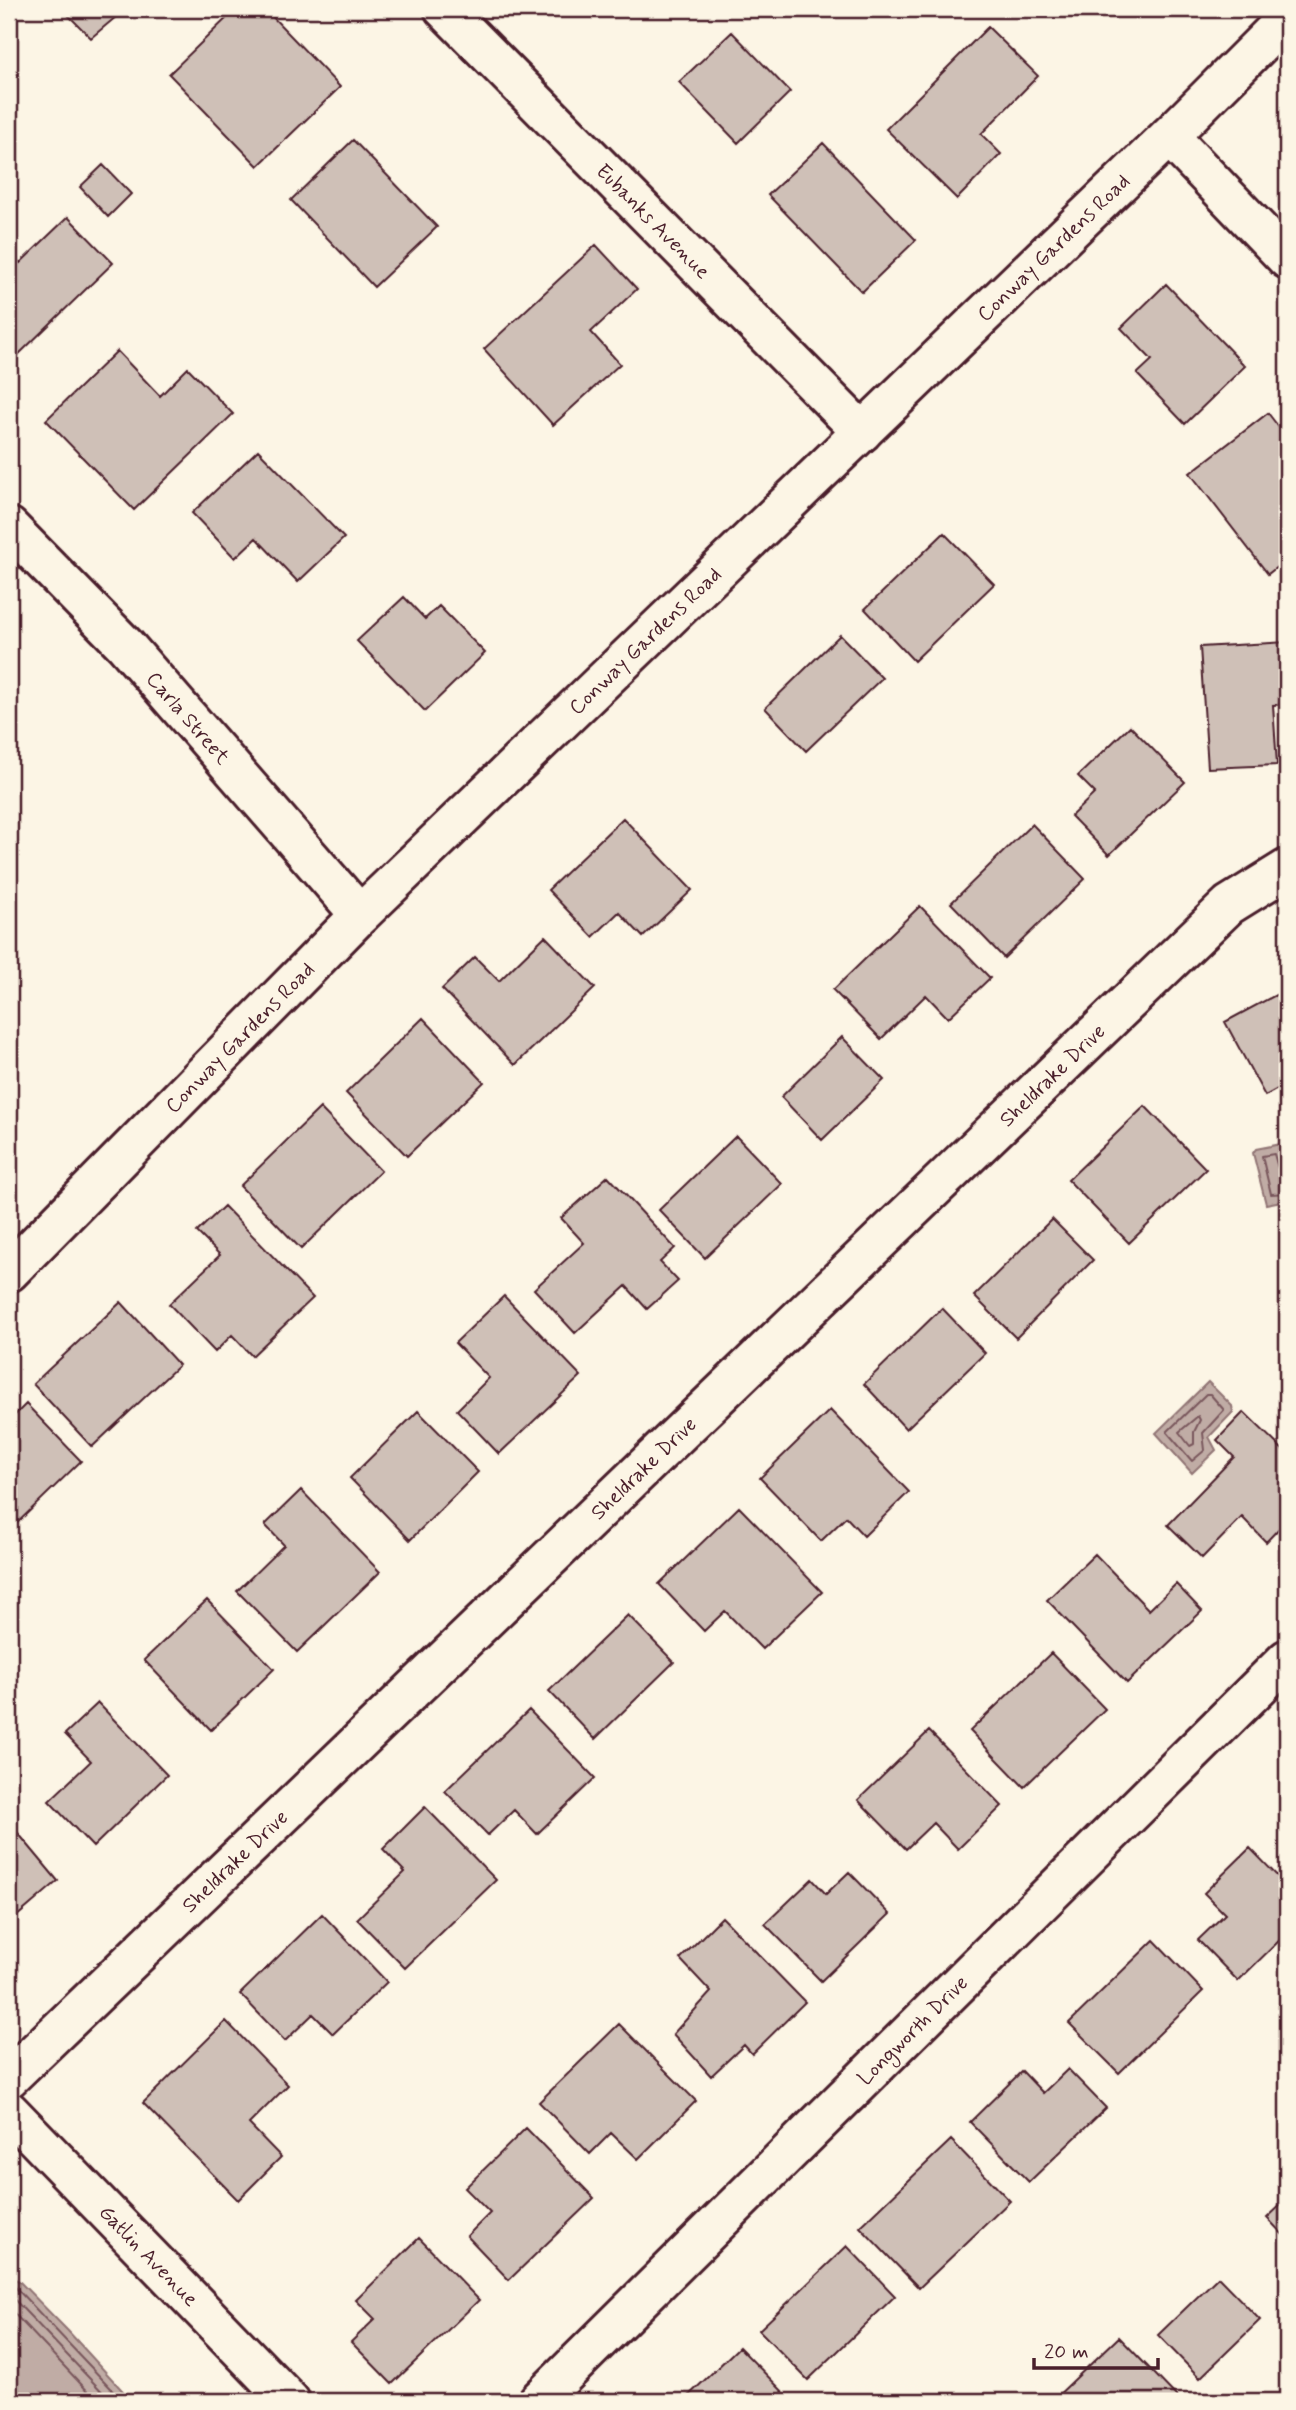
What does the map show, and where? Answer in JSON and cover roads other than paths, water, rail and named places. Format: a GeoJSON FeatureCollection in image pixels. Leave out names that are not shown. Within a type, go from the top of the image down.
{"type":"FeatureCollection","features":[{"type":"Feature","properties":{"kind":"street","name":"Eubanks Avenue"},"geometry":{"type":"LineString","coordinates":[[444,9],[862,432]]}},
{"type":"Feature","properties":{"kind":"street","name":"Conway Gardens Road"},"geometry":{"type":"LineString","coordinates":[[9,1272],[360,915],[1169,136],[1287,18]]}},
{"type":"Feature","properties":{"kind":"street"},"geometry":{"type":"LineString","coordinates":[[1169,136],[1287,258]]}},
{"type":"Feature","properties":{"kind":"street","name":"Carla Street"},"geometry":{"type":"LineString","coordinates":[[9,527],[125,645],[360,915]]}},
{"type":"Feature","properties":{"kind":"street","name":"Sheldrake Drive"},"geometry":{"type":"LineString","coordinates":[[9,2078],[1229,905],[1287,869]]}},
{"type":"Feature","properties":{"kind":"street","name":"Longworth Drive"},"geometry":{"type":"LineString","coordinates":[[538,2401],[1287,1658]]}},
{"type":"Feature","properties":{"kind":"street","name":"Gatlin Avenue"},"geometry":{"type":"LineString","coordinates":[[9,2111],[290,2401]]}},
{"type":"Feature","properties":{"kind":"water"},"geometry":{"type":"Polygon","coordinates":[[[1286,1143],[1287,1152],[1282,1155],[1287,1200],[1266,1204],[1253,1153],[1256,1149],[1286,1143]]]}},
{"type":"Feature","properties":{"kind":"water"},"geometry":{"type":"Polygon","coordinates":[[[1208,1382],[1232,1406],[1233,1412],[1209,1437],[1216,1450],[1192,1473],[1156,1433],[1208,1382]]]}},
{"type":"Feature","properties":{"kind":"water"},"geometry":{"type":"Polygon","coordinates":[[[9,2276],[19,2281],[132,2401],[9,2401],[9,2276]]]}}]}
